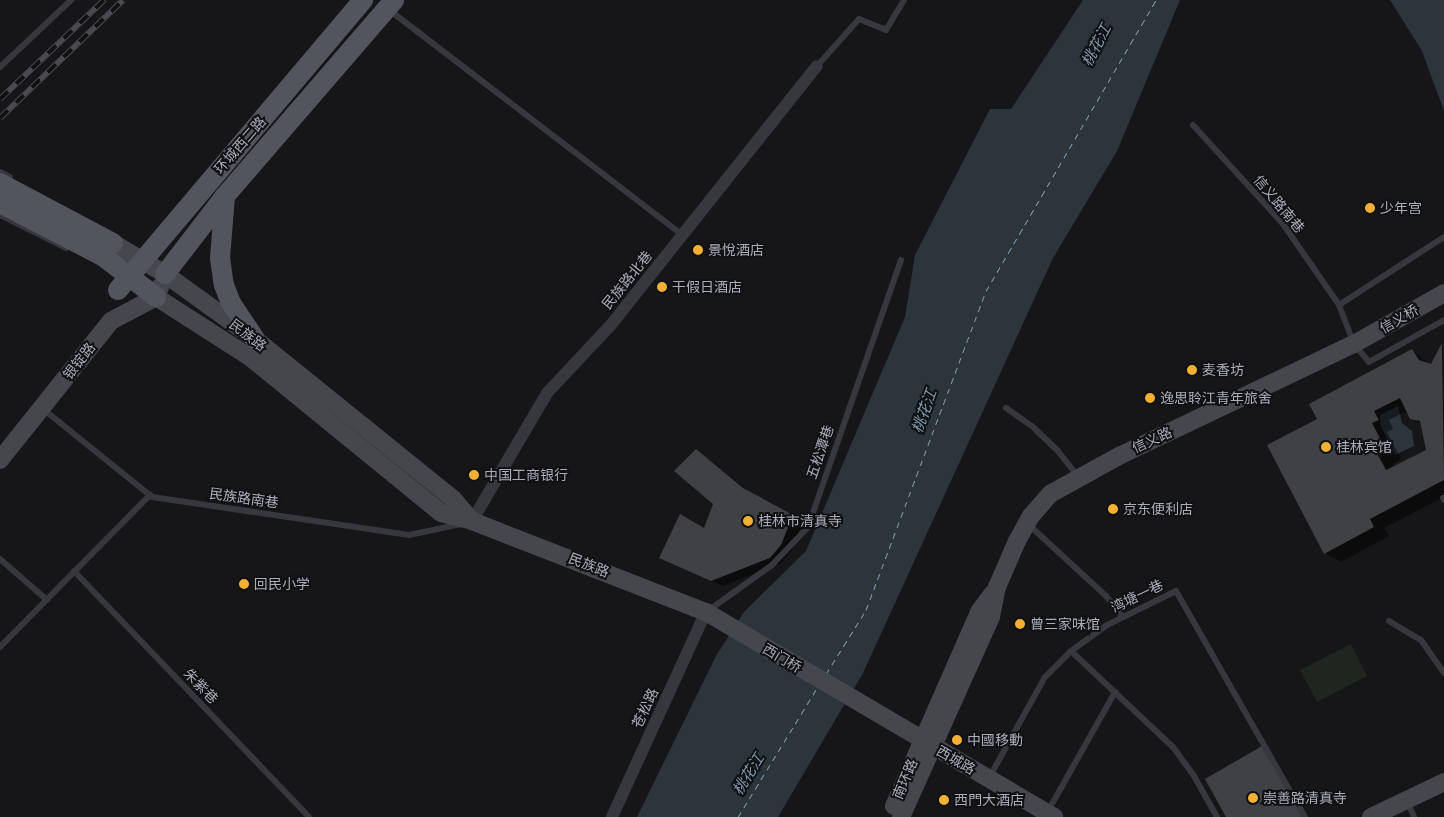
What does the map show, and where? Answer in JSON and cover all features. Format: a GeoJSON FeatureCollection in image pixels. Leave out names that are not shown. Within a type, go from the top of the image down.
{"type":"FeatureCollection","features":[{"type":"Feature","properties":{"kind":"main road","name":"环城西二路"},"geometry":{"type":"LineString","coordinates":[[124,283],[141,260],[363,0]]}},
{"type":"Feature","properties":{"kind":"main road","name":"环城西二路"},"geometry":{"type":"LineString","coordinates":[[165,274],[225,196],[391,4]]}},
{"type":"Feature","properties":{"kind":"main road","name":"民族路"},"geometry":{"type":"LineString","coordinates":[[8,182],[109,250],[124,283],[156,297],[251,358],[441,513],[472,521],[706,612]]}},
{"type":"Feature","properties":{"kind":"main road"},"geometry":{"type":"LineString","coordinates":[[225,196],[220,258],[224,285],[230,302],[255,339]]}},
{"type":"Feature","properties":{"kind":"main road","name":"民族路"},"geometry":{"type":"LineString","coordinates":[[0,203],[109,250],[141,260],[165,274],[255,339],[453,499],[472,521]]}},
{"type":"Feature","properties":{"kind":"main road"},"geometry":{"type":"LineString","coordinates":[[156,297],[165,274]]}},
{"type":"Feature","properties":{"kind":"main road"},"geometry":{"type":"LineString","coordinates":[[111,321],[124,283]]}},
{"type":"Feature","properties":{"kind":"main road","name":"信义桥"},"geometry":{"type":"LineString","coordinates":[[1354,344],[1444,293]]}},
{"type":"Feature","properties":{"kind":"main road","name":"银锭路"},"geometry":{"type":"LineString","coordinates":[[0,460],[111,321],[156,297]]}},
{"type":"Feature","properties":{"kind":"main road","name":"信义路"},"geometry":{"type":"LineString","coordinates":[[928,745],[979,612],[997,587],[1027,523],[1050,494],[1078,477],[1354,344]]}},
{"type":"Feature","properties":{"kind":"main road","name":"西门桥"},"geometry":{"type":"LineString","coordinates":[[706,612],[858,704]]}},
{"type":"Feature","properties":{"kind":"main road","name":"西城路"},"geometry":{"type":"LineString","coordinates":[[858,704],[1050,815]]}},
{"type":"Feature","properties":{"kind":"main road","name":"南环路"},"geometry":{"type":"LineString","coordinates":[[890,817],[928,745]]}},
{"type":"Feature","properties":{"kind":"main road","name":"南环路"},"geometry":{"type":"LineString","coordinates":[[901,817],[928,745]]}},
{"type":"Feature","properties":{"kind":"main road"},"geometry":{"type":"LineString","coordinates":[[1370,817],[1444,782]]}},
{"type":"Feature","properties":{"kind":"street","name":"民族路北巷"},"geometry":{"type":"LineString","coordinates":[[472,521],[548,393],[610,326],[817,66]]}},
{"type":"Feature","properties":{"kind":"street","name":"苍松路"},"geometry":{"type":"LineString","coordinates":[[612,817],[706,612]]}},
{"type":"Feature","properties":{"kind":"lane"},"geometry":{"type":"LineString","coordinates":[[0,67],[71,0]]}},
{"type":"Feature","properties":{"kind":"lane"},"geometry":{"type":"LineString","coordinates":[[817,66],[859,19],[886,30],[904,0]]}},
{"type":"Feature","properties":{"kind":"lane"},"geometry":{"type":"LineString","coordinates":[[391,4],[682,235]]}},
{"type":"Feature","properties":{"kind":"lane","name":"信义路南巷"},"geometry":{"type":"LineString","coordinates":[[1193,125],[1283,224],[1339,306],[1354,344]]}},
{"type":"Feature","properties":{"kind":"lane"},"geometry":{"type":"LineString","coordinates":[[0,172],[8,182]]}},
{"type":"Feature","properties":{"kind":"lane"},"geometry":{"type":"LineString","coordinates":[[0,215],[73,252]]}},
{"type":"Feature","properties":{"kind":"lane"},"geometry":{"type":"LineString","coordinates":[[81,256],[109,250],[100,226],[83,217]]}},
{"type":"Feature","properties":{"kind":"lane"},"geometry":{"type":"LineString","coordinates":[[1339,306],[1444,237]]}},
{"type":"Feature","properties":{"kind":"lane","name":"五松潭巷"},"geometry":{"type":"LineString","coordinates":[[706,612],[772,565],[808,527],[901,260]]}},
{"type":"Feature","properties":{"kind":"lane"},"geometry":{"type":"LineString","coordinates":[[1354,344],[1369,362],[1444,320]]}},
{"type":"Feature","properties":{"kind":"lane"},"geometry":{"type":"LineString","coordinates":[[0,647],[150,496],[42,408]]}},
{"type":"Feature","properties":{"kind":"lane"},"geometry":{"type":"LineString","coordinates":[[1006,408],[1052,445],[1078,477]]}},
{"type":"Feature","properties":{"kind":"lane","name":"民族路南巷"},"geometry":{"type":"LineString","coordinates":[[150,496],[409,535],[472,521]]}},
{"type":"Feature","properties":{"kind":"lane"},"geometry":{"type":"LineString","coordinates":[[1027,523],[1106,596],[1122,616]]}},
{"type":"Feature","properties":{"kind":"lane"},"geometry":{"type":"LineString","coordinates":[[0,559],[47,600]]}},
{"type":"Feature","properties":{"kind":"lane","name":"朱紫巷"},"geometry":{"type":"LineString","coordinates":[[74,572],[309,817]]}},
{"type":"Feature","properties":{"kind":"lane","name":"湾塘一巷"},"geometry":{"type":"LineString","coordinates":[[989,779],[1045,677],[1071,651],[1122,616],[1176,591],[1305,817]]}},
{"type":"Feature","properties":{"kind":"lane"},"geometry":{"type":"LineString","coordinates":[[1389,622],[1422,640],[1444,673]]}},
{"type":"Feature","properties":{"kind":"lane"},"geometry":{"type":"LineString","coordinates":[[1071,651],[1173,747],[1194,776],[1217,817]]}},
{"type":"Feature","properties":{"kind":"lane"},"geometry":{"type":"LineString","coordinates":[[1050,815],[1115,692]]}},
{"type":"Feature","properties":{"kind":"lane"},"geometry":{"type":"LineString","coordinates":[[1406,800],[1414,817]]}},
{"type":"Feature","properties":{"kind":"shaded area"},"geometry":{"type":"Polygon","coordinates":[[[1351,644],[1367,676],[1317,702],[1300,670],[1351,644]]]}},
{"type":"Feature","properties":{"kind":"water","name":"桃花江"},"geometry":{"type":"Polygon","coordinates":[[[1083,0],[1180,0],[1117,151],[1053,258],[863,673],[778,817],[637,817],[716,656],[744,612],[806,551],[905,317],[915,255],[990,109],[1011,109],[1083,0]]]}},
{"type":"Feature","properties":{"kind":"water"},"geometry":{"type":"Polygon","coordinates":[[[1390,0],[1444,0],[1444,111],[1422,51],[1390,0]]]}},
{"type":"Feature","properties":{"kind":"water"},"geometry":{"type":"Polygon","coordinates":[[[1398,406],[1402,423],[1412,431],[1414,446],[1395,455],[1380,424],[1380,415],[1398,406]]]}},
{"type":"Feature","properties":{"kind":"building","name":"桂林宾馆"},"geometry":{"type":"Polygon","coordinates":[[[1442,343],[1444,480],[1370,519],[1374,527],[1324,554],[1267,445],[1317,419],[1309,404],[1412,349],[1419,360],[1431,364],[1442,343]],[[1400,398],[1374,411],[1379,420],[1372,423],[1386,450],[1378,455],[1386,470],[1426,450],[1420,421],[1410,419],[1400,398]]]}},
{"type":"Feature","properties":{"kind":"building","name":"桂林市清真寺"},"geometry":{"type":"Polygon","coordinates":[[[696,449],[743,488],[793,515],[781,545],[770,558],[711,581],[659,558],[680,514],[704,528],[713,504],[674,471],[696,449]]]}},
{"type":"Feature","properties":{"kind":"building","name":"崇善路清真寺"},"geometry":{"type":"Polygon","coordinates":[[[1262,746],[1302,817],[1226,817],[1205,779],[1262,746]]]}},
{"type":"Feature","properties":{"kind":"ferry route"},"geometry":{"type":"LineString","coordinates":[[826,674],[866,610],[986,291],[1156,0]]}},
{"type":"Feature","properties":{"kind":"ferry route"},"geometry":{"type":"LineString","coordinates":[[738,817],[817,688]]}},
{"type":"Feature","properties":{"kind":"railway"},"geometry":{"type":"LineString","coordinates":[[0,99],[104,0]]}},
{"type":"Feature","properties":{"kind":"railway"},"geometry":{"type":"LineString","coordinates":[[0,118],[123,0]]}},
{"type":"Feature","properties":{"kind":"place","name":"少年宫"},"geometry":{"type":"Point","coordinates":[1370,208]}},
{"type":"Feature","properties":{"kind":"place","name":"景悅酒店"},"geometry":{"type":"Point","coordinates":[698,250]}},
{"type":"Feature","properties":{"kind":"place","name":"干假日酒店"},"geometry":{"type":"Point","coordinates":[662,287]}},
{"type":"Feature","properties":{"kind":"place","name":"麦香坊"},"geometry":{"type":"Point","coordinates":[1192,370]}},
{"type":"Feature","properties":{"kind":"place","name":"逸思聆江青年旅舍"},"geometry":{"type":"Point","coordinates":[1150,398]}},
{"type":"Feature","properties":{"kind":"place","name":"桂林宾馆"},"geometry":{"type":"Point","coordinates":[1326,447]}},
{"type":"Feature","properties":{"kind":"place","name":"中国工商银行"},"geometry":{"type":"Point","coordinates":[474,475]}},
{"type":"Feature","properties":{"kind":"place","name":"京东便利店"},"geometry":{"type":"Point","coordinates":[1113,509]}},
{"type":"Feature","properties":{"kind":"place","name":"桂林市清真寺"},"geometry":{"type":"Point","coordinates":[748,521]}},
{"type":"Feature","properties":{"kind":"place","name":"回民小学"},"geometry":{"type":"Point","coordinates":[244,584]}},
{"type":"Feature","properties":{"kind":"place","name":"曾三家味馆"},"geometry":{"type":"Point","coordinates":[1020,624]}},
{"type":"Feature","properties":{"kind":"place","name":"中國移動"},"geometry":{"type":"Point","coordinates":[957,740]}},
{"type":"Feature","properties":{"kind":"place","name":"崇善路清真寺"},"geometry":{"type":"Point","coordinates":[1253,798]}},
{"type":"Feature","properties":{"kind":"place","name":"西門大酒店"},"geometry":{"type":"Point","coordinates":[944,800]}}]}
